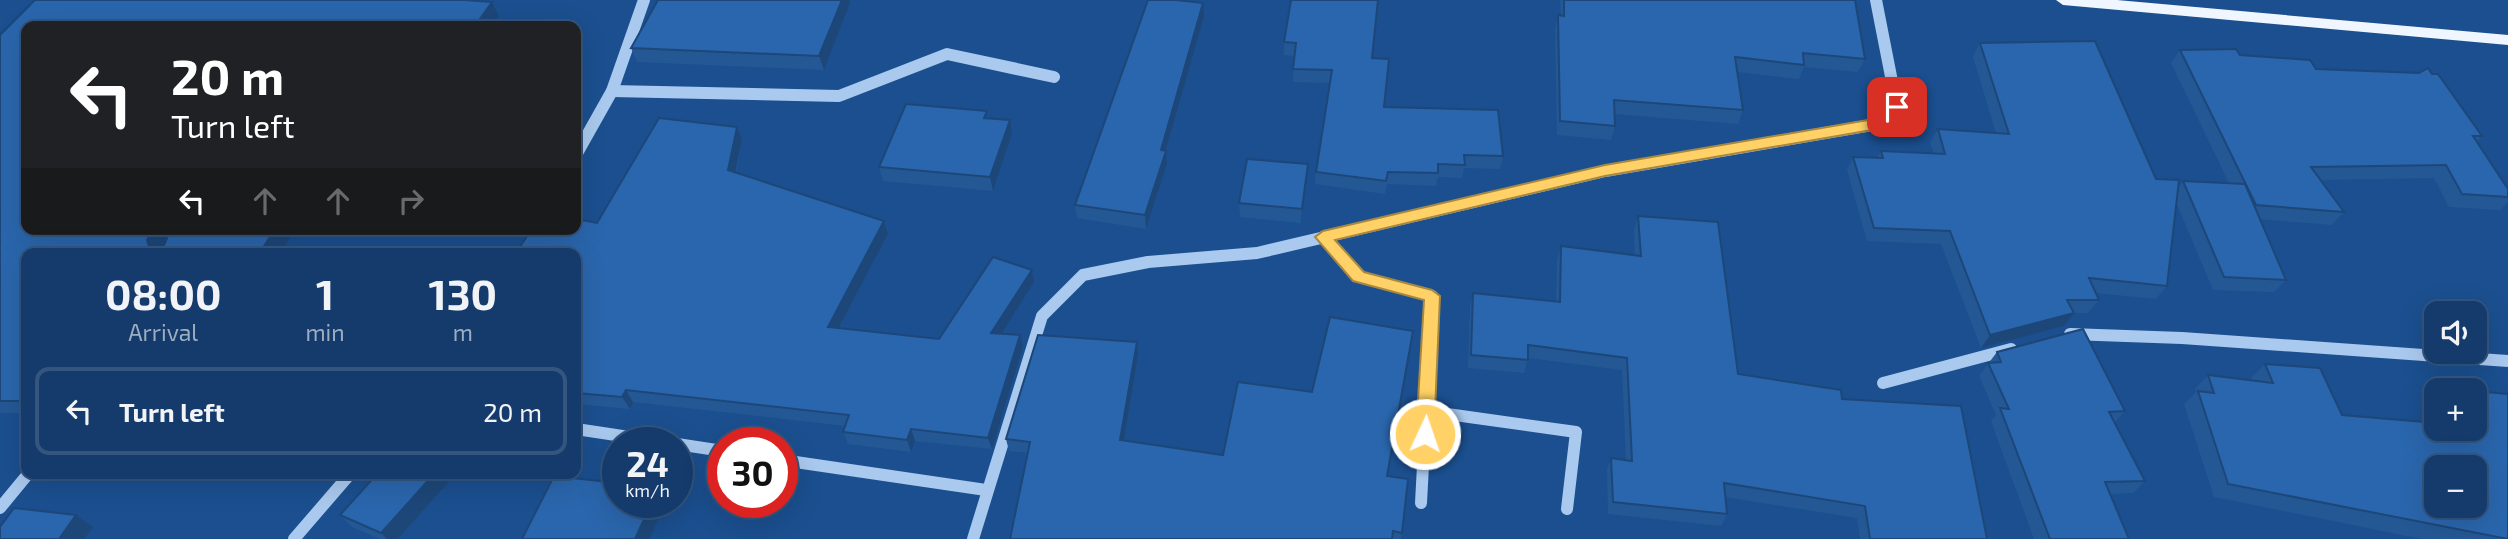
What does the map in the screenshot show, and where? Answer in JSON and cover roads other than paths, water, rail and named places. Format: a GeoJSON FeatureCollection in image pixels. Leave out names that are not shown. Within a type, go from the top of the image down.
{"type":"FeatureCollection","features":[{"type":"Feature","properties":{"kind":"main road"},"geometry":{"type":"LineString","coordinates":[[2063,0],[2166,6],[2508,40]]}},
{"type":"Feature","properties":{"kind":"street"},"geometry":{"type":"LineString","coordinates":[[581,146],[612,91],[644,0]]}},
{"type":"Feature","properties":{"kind":"street"},"geometry":{"type":"LineString","coordinates":[[973,539],[1042,316],[1083,275],[1148,262],[1257,253],[1605,171],[1872,125],[1897,107],[1876,0]]}},
{"type":"Feature","properties":{"kind":"street"},"geometry":{"type":"LineString","coordinates":[[612,91],[839,96],[947,54],[1054,77]]}},
{"type":"Feature","properties":{"kind":"street"},"geometry":{"type":"LineString","coordinates":[[1323,237],[1359,277],[1432,296],[1422,503]]}},
{"type":"Feature","properties":{"kind":"street"},"geometry":{"type":"LineString","coordinates":[[2061,337],[2074,333],[2182,338],[2508,361]]}},
{"type":"Feature","properties":{"kind":"street"},"geometry":{"type":"LineString","coordinates":[[1883,383],[2023,346]]}},
{"type":"Feature","properties":{"kind":"street"},"geometry":{"type":"LineString","coordinates":[[1426,411],[1576,432],[1567,509]]}},
{"type":"Feature","properties":{"kind":"street"},"geometry":{"type":"LineString","coordinates":[[581,430],[602,433]]}},
{"type":"Feature","properties":{"kind":"street"},"geometry":{"type":"LineString","coordinates":[[798,462],[986,490]]}},
{"type":"Feature","properties":{"kind":"street"},"geometry":{"type":"LineString","coordinates":[[0,508],[24,479]]}},
{"type":"Feature","properties":{"kind":"street"},"geometry":{"type":"LineString","coordinates":[[294,539],[346,479]]}}]}
